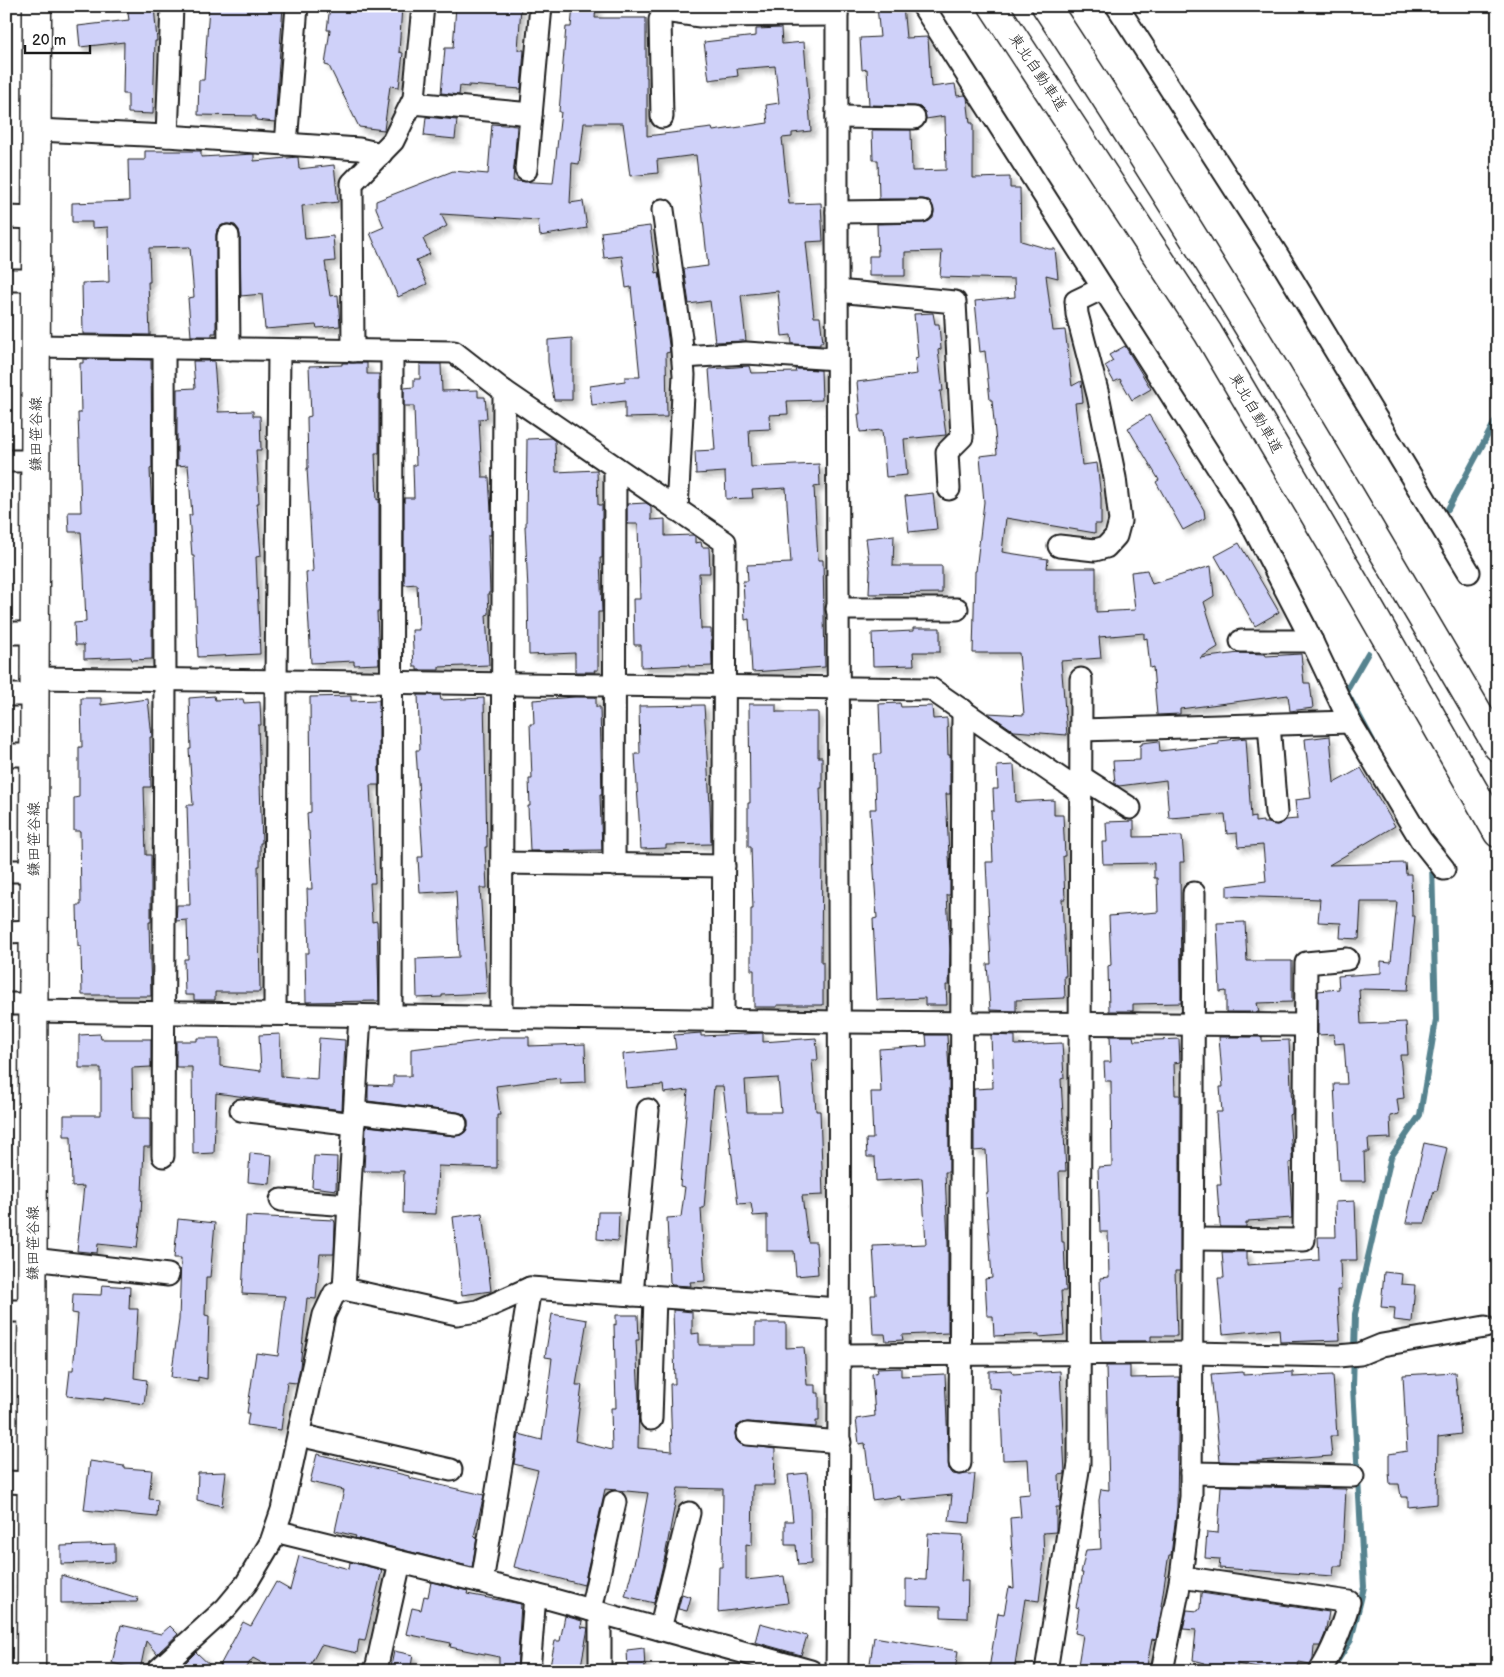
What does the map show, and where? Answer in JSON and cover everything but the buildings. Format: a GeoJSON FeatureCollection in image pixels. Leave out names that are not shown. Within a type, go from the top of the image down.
{"type":"FeatureCollection","features":[{"type":"Feature","properties":{"kind":"main road","name":"鎌田笹谷線"},"geometry":{"type":"LineString","coordinates":[[31,1671],[19,1482],[19,1311],[33,1259],[37,6]]}},
{"type":"Feature","properties":{"kind":"main road","name":"東北自動車道"},"geometry":{"type":"LineString","coordinates":[[994,6],[1208,333],[1498,833]]}},
{"type":"Feature","properties":{"kind":"main road"},"geometry":{"type":"LineString","coordinates":[[1046,6],[1229,295],[1385,553],[1498,747]]}},
{"type":"Feature","properties":{"kind":"street"},"geometry":{"type":"LineString","coordinates":[[167,136],[172,6]]}},
{"type":"Feature","properties":{"kind":"street"},"geometry":{"type":"LineString","coordinates":[[286,144],[297,6]]}},
{"type":"Feature","properties":{"kind":"street"},"geometry":{"type":"LineString","coordinates":[[353,351],[352,183],[393,141],[412,103],[423,6]]}},
{"type":"Feature","properties":{"kind":"street"},"geometry":{"type":"LineString","coordinates":[[526,170],[541,6]]}},
{"type":"Feature","properties":{"kind":"street"},"geometry":{"type":"LineString","coordinates":[[923,6],[1240,504],[1312,641],[1350,722],[1426,847],[1444,868]]}},
{"type":"Feature","properties":{"kind":"street"},"geometry":{"type":"LineString","coordinates":[[1117,6],[1278,256],[1469,572]]}},
{"type":"Feature","properties":{"kind":"street"},"geometry":{"type":"LineString","coordinates":[[662,117],[660,20],[665,8],[700,16],[837,11],[837,688],[840,1022],[838,1671]]}},
{"type":"Feature","properties":{"kind":"street"},"geometry":{"type":"LineString","coordinates":[[412,103],[531,114]]}},
{"type":"Feature","properties":{"kind":"street"},"geometry":{"type":"LineString","coordinates":[[837,117],[914,118]]}},
{"type":"Feature","properties":{"kind":"street"},"geometry":{"type":"LineString","coordinates":[[37,130],[167,136],[358,149],[381,154]]}},
{"type":"Feature","properties":{"kind":"street"},"geometry":{"type":"LineString","coordinates":[[663,210],[684,375],[678,510]]}},
{"type":"Feature","properties":{"kind":"street"},"geometry":{"type":"LineString","coordinates":[[837,212],[922,212]]}},
{"type":"Feature","properties":{"kind":"street"},"geometry":{"type":"LineString","coordinates":[[6,217],[36,218]]}},
{"type":"Feature","properties":{"kind":"street"},"geometry":{"type":"LineString","coordinates":[[228,236],[229,350]]}},
{"type":"Feature","properties":{"kind":"street"},"geometry":{"type":"LineString","coordinates":[[6,280],[36,280]]}},
{"type":"Feature","properties":{"kind":"street"},"geometry":{"type":"LineString","coordinates":[[1059,546],[1095,550],[1106,547],[1116,536],[1120,521],[1115,478],[1098,395],[1077,314],[1076,301],[1103,288]]}},
{"type":"Feature","properties":{"kind":"street"},"geometry":{"type":"LineString","coordinates":[[837,291],[955,302],[962,437],[947,452],[949,489]]}},
{"type":"Feature","properties":{"kind":"street"},"geometry":{"type":"LineString","coordinates":[[36,346],[454,352],[504,391],[725,542],[723,1020]]}},
{"type":"Feature","properties":{"kind":"street"},"geometry":{"type":"LineString","coordinates":[[163,1156],[164,348]]}},
{"type":"Feature","properties":{"kind":"street"},"geometry":{"type":"LineString","coordinates":[[276,1014],[276,681],[279,350]]}},
{"type":"Feature","properties":{"kind":"street"},"geometry":{"type":"LineString","coordinates":[[391,1016],[392,352]]}},
{"type":"Feature","properties":{"kind":"street"},"geometry":{"type":"LineString","coordinates":[[683,357],[746,353],[837,359]]}},
{"type":"Feature","properties":{"kind":"street"},"geometry":{"type":"LineString","coordinates":[[501,1017],[504,391]]}},
{"type":"Feature","properties":{"kind":"street"},"geometry":{"type":"LineString","coordinates":[[6,461],[36,461]]}},
{"type":"Feature","properties":{"kind":"street"},"geometry":{"type":"LineString","coordinates":[[614,865],[616,467]]}},
{"type":"Feature","properties":{"kind":"street"},"geometry":{"type":"LineString","coordinates":[[837,609],[958,609]]}},
{"type":"Feature","properties":{"kind":"street"},"geometry":{"type":"LineString","coordinates":[[6,633],[35,633]]}},
{"type":"Feature","properties":{"kind":"street"},"geometry":{"type":"LineString","coordinates":[[1241,641],[1312,641]]}},
{"type":"Feature","properties":{"kind":"street"},"geometry":{"type":"LineString","coordinates":[[1046,1671],[1079,1464],[1081,679]]}},
{"type":"Feature","properties":{"kind":"street"},"geometry":{"type":"LineString","coordinates":[[6,695],[35,687],[165,680],[931,689],[1080,784],[1130,808]]}},
{"type":"Feature","properties":{"kind":"street"},"geometry":{"type":"LineString","coordinates":[[960,1463],[963,710]]}},
{"type":"Feature","properties":{"kind":"street"},"geometry":{"type":"LineString","coordinates":[[1081,730],[1350,722]]}},
{"type":"Feature","properties":{"kind":"street"},"geometry":{"type":"LineString","coordinates":[[1269,724],[1276,813]]}},
{"type":"Feature","properties":{"kind":"street"},"geometry":{"type":"LineString","coordinates":[[6,755],[35,755]]}},
{"type":"Feature","properties":{"kind":"street"},"geometry":{"type":"LineString","coordinates":[[502,863],[724,866]]}},
{"type":"Feature","properties":{"kind":"street"},"geometry":{"type":"LineString","coordinates":[[6,871],[34,870]]}},
{"type":"Feature","properties":{"kind":"street"},"geometry":{"type":"LineString","coordinates":[[1162,1671],[1181,1577],[1191,1497],[1194,892]]}},
{"type":"Feature","properties":{"kind":"street"},"geometry":{"type":"LineString","coordinates":[[6,932],[34,931]]}},
{"type":"Feature","properties":{"kind":"street"},"geometry":{"type":"LineString","coordinates":[[1193,1239],[1304,1240],[1306,963],[1347,959]]}},
{"type":"Feature","properties":{"kind":"street"},"geometry":{"type":"LineString","coordinates":[[6,1004],[164,1013],[840,1022],[1305,1025]]}},
{"type":"Feature","properties":{"kind":"street"},"geometry":{"type":"LineString","coordinates":[[344,1289],[360,1015]]}},
{"type":"Feature","properties":{"kind":"street"},"geometry":{"type":"LineString","coordinates":[[241,1110],[456,1124]]}},
{"type":"Feature","properties":{"kind":"street"},"geometry":{"type":"LineString","coordinates":[[632,1295],[648,1110]]}},
{"type":"Feature","properties":{"kind":"street"},"geometry":{"type":"LineString","coordinates":[[281,1200],[349,1205]]}},
{"type":"Feature","properties":{"kind":"street"},"geometry":{"type":"LineString","coordinates":[[33,1259],[168,1276]]}},
{"type":"Feature","properties":{"kind":"street"},"geometry":{"type":"LineString","coordinates":[[157,1671],[226,1608],[246,1584],[271,1542],[282,1510],[324,1315],[334,1294],[344,1289],[457,1314],[478,1311],[530,1288],[840,1309]]}},
{"type":"Feature","properties":{"kind":"street"},"geometry":{"type":"LineString","coordinates":[[482,1582],[530,1288]]}},
{"type":"Feature","properties":{"kind":"street"},"geometry":{"type":"LineString","coordinates":[[651,1419],[655,1297]]}},
{"type":"Feature","properties":{"kind":"street"},"geometry":{"type":"LineString","coordinates":[[840,1355],[1192,1354],[1338,1356],[1354,1354],[1382,1345],[1485,1326]]}},
{"type":"Feature","properties":{"kind":"street"},"geometry":{"type":"LineString","coordinates":[[747,1434],[840,1442]]}},
{"type":"Feature","properties":{"kind":"street"},"geometry":{"type":"LineString","coordinates":[[299,1435],[451,1470]]}},
{"type":"Feature","properties":{"kind":"street"},"geometry":{"type":"LineString","coordinates":[[1191,1473],[1353,1476]]}},
{"type":"Feature","properties":{"kind":"street"},"geometry":{"type":"LineString","coordinates":[[600,1671],[595,1612],[615,1502]]}},
{"type":"Feature","properties":{"kind":"street"},"geometry":{"type":"LineString","coordinates":[[660,1629],[689,1513]]}},
{"type":"Feature","properties":{"kind":"street"},"geometry":{"type":"LineString","coordinates":[[275,1531],[535,1595],[811,1671]]}},
{"type":"Feature","properties":{"kind":"street"},"geometry":{"type":"LineString","coordinates":[[374,1671],[400,1562]]}},
{"type":"Feature","properties":{"kind":"street"},"geometry":{"type":"LineString","coordinates":[[1181,1577],[1348,1602],[1332,1651],[1320,1671]]}},
{"type":"Feature","properties":{"kind":"street"},"geometry":{"type":"LineString","coordinates":[[529,1671],[535,1595]]}},
{"type":"Feature","properties":{"kind":"waterway"},"geometry":{"type":"LineString","coordinates":[[1448,509],[1498,416]]}},
{"type":"Feature","properties":{"kind":"waterway"},"geometry":{"type":"LineString","coordinates":[[1368,653],[1346,691],[1373,741]]}},
{"type":"Feature","properties":{"kind":"waterway"},"geometry":{"type":"LineString","coordinates":[[1336,1663],[1351,1640],[1364,1587],[1353,1387],[1355,1314],[1391,1157],[1420,1115],[1436,1020],[1432,863]]}}]}
